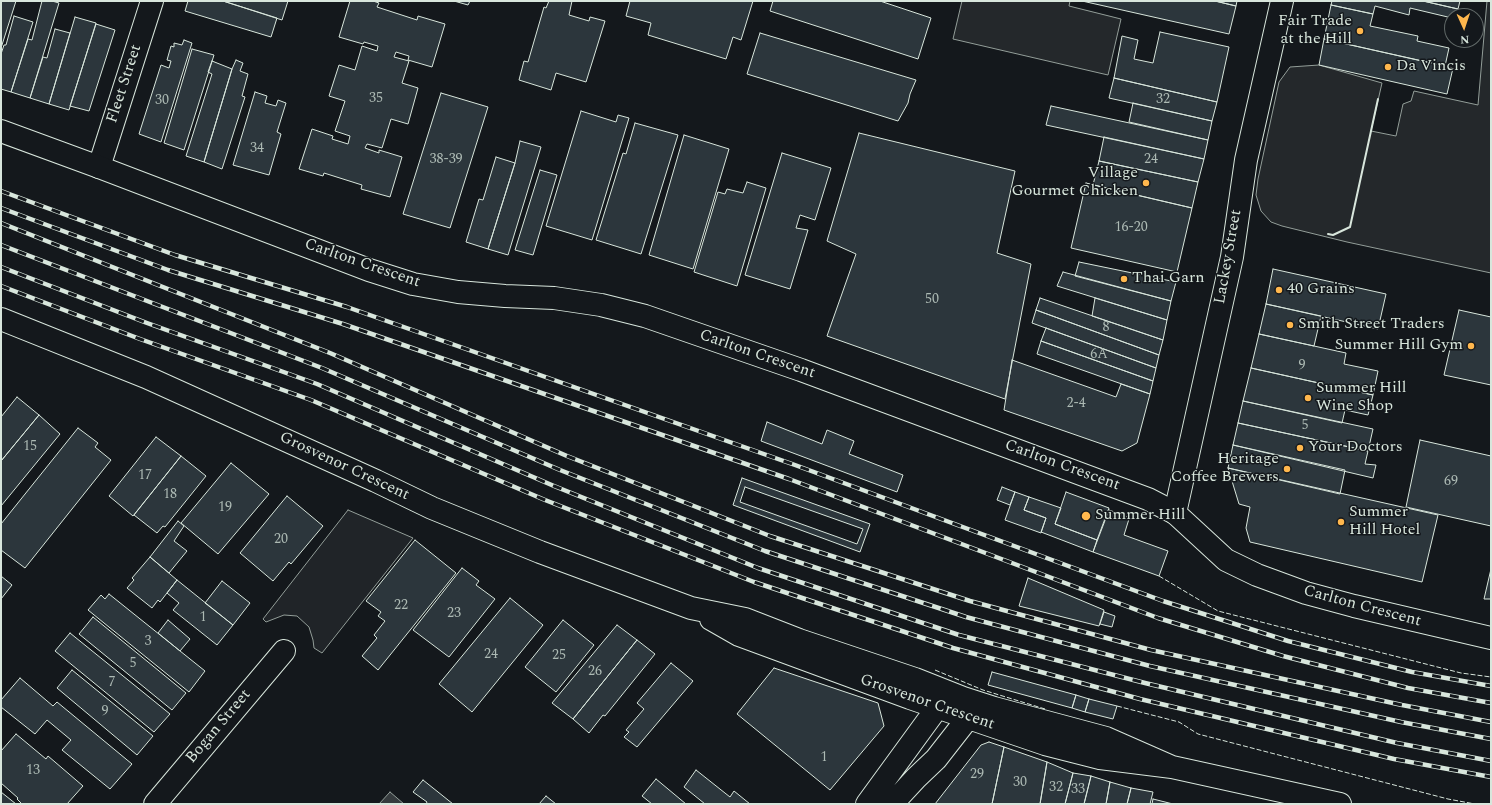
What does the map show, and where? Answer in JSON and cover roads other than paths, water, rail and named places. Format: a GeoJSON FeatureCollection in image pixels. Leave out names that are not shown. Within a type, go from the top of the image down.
{"type":"FeatureCollection","features":[{"type":"Feature","properties":{"kind":"street","name":"Fleet Street"},"geometry":{"type":"LineString","coordinates":[[99,167],[152,1]]}},
{"type":"Feature","properties":{"kind":"street","name":"Lackey Street"},"geometry":{"type":"LineString","coordinates":[[1175,513],[1232,257],[1246,160],[1282,1]]}},
{"type":"Feature","properties":{"kind":"street","name":"Carlton Crescent"},"geometry":{"type":"LineString","coordinates":[[1,131],[369,270],[413,284],[458,292],[554,298],[601,305],[645,316],[801,370],[1108,483],[1162,505],[1175,513],[1226,560],[1257,575],[1306,592],[1354,606],[1491,638]]}},
{"type":"Feature","properties":{"kind":"street","name":"Grosvenor Crescent"},"geometry":{"type":"LineString","coordinates":[[1,319],[146,377],[439,511],[540,552],[691,608],[745,619],[799,640],[915,679],[965,708],[1045,744],[1100,758],[1172,767],[1340,804]]}},
{"type":"Feature","properties":{"kind":"street","name":"Grosvenor Crescent"},"geometry":{"type":"LineString","coordinates":[[691,608],[739,635],[937,708]]}},
{"type":"Feature","properties":{"kind":"street","name":"Bogan Street"},"geometry":{"type":"LineString","coordinates":[[155,804],[284,651]]}},
{"type":"Feature","properties":{"kind":"street"},"geometry":{"type":"LineString","coordinates":[[867,804],[937,708],[965,708],[936,759],[892,804]]}},
{"type":"Feature","properties":{"kind":"railway"},"geometry":{"type":"LineString","coordinates":[[1,191],[175,255],[347,307],[795,465],[1163,601],[1288,641],[1412,672],[1491,686]]}},
{"type":"Feature","properties":{"kind":"railway"},"geometry":{"type":"LineString","coordinates":[[1,208],[168,270],[343,324],[789,479],[1158,618],[1283,656],[1408,688],[1491,703]]}},
{"type":"Feature","properties":{"kind":"railway"},"geometry":{"type":"LineString","coordinates":[[1,223],[330,353],[567,456],[770,536],[970,601],[1151,650],[1402,705],[1491,722]]}},
{"type":"Feature","properties":{"kind":"railway"},"geometry":{"type":"LineString","coordinates":[[1,245],[322,368],[560,470],[765,551],[966,617],[1150,666],[1401,722],[1491,739]]}},
{"type":"Feature","properties":{"kind":"railway"},"geometry":{"type":"LineString","coordinates":[[1,267],[147,323],[317,384],[554,486],[758,568],[959,635],[1145,683],[1397,743],[1491,761]]}},
{"type":"Feature","properties":{"kind":"railway"},"geometry":{"type":"LineString","coordinates":[[1,286],[140,339],[311,400],[545,500],[754,582],[953,648],[1140,699],[1394,759],[1491,777]]}},
{"type":"Feature","properties":{"kind":"place","name":"Fair Trade at the Hill"},"geometry":{"type":"Point","coordinates":[1360,31]}},
{"type":"Feature","properties":{"kind":"place","name":"Da Vincis"},"geometry":{"type":"Point","coordinates":[1388,67]}},
{"type":"Feature","properties":{"kind":"place","name":"Village Gourmet Chicken"},"geometry":{"type":"Point","coordinates":[1146,183]}},
{"type":"Feature","properties":{"kind":"place","name":"Thai Garn"},"geometry":{"type":"Point","coordinates":[1124,279]}},
{"type":"Feature","properties":{"kind":"place","name":"40 Grains"},"geometry":{"type":"Point","coordinates":[1279,290]}},
{"type":"Feature","properties":{"kind":"place","name":"Smith Street Traders"},"geometry":{"type":"Point","coordinates":[1290,325]}},
{"type":"Feature","properties":{"kind":"place","name":"Summer Hill Gym"},"geometry":{"type":"Point","coordinates":[1471,346]}},
{"type":"Feature","properties":{"kind":"place","name":"Summer Hill Wine Shop"},"geometry":{"type":"Point","coordinates":[1308,398]}},
{"type":"Feature","properties":{"kind":"place","name":"Your Doctors"},"geometry":{"type":"Point","coordinates":[1300,448]}},
{"type":"Feature","properties":{"kind":"place","name":"Heritage Coffee Brewers"},"geometry":{"type":"Point","coordinates":[1287,469]}},
{"type":"Feature","properties":{"kind":"place","name":"Summer Hill"},"geometry":{"type":"Point","coordinates":[1086,516]}},
{"type":"Feature","properties":{"kind":"place","name":"Summer Hill Hotel"},"geometry":{"type":"Point","coordinates":[1341,522]}}]}
